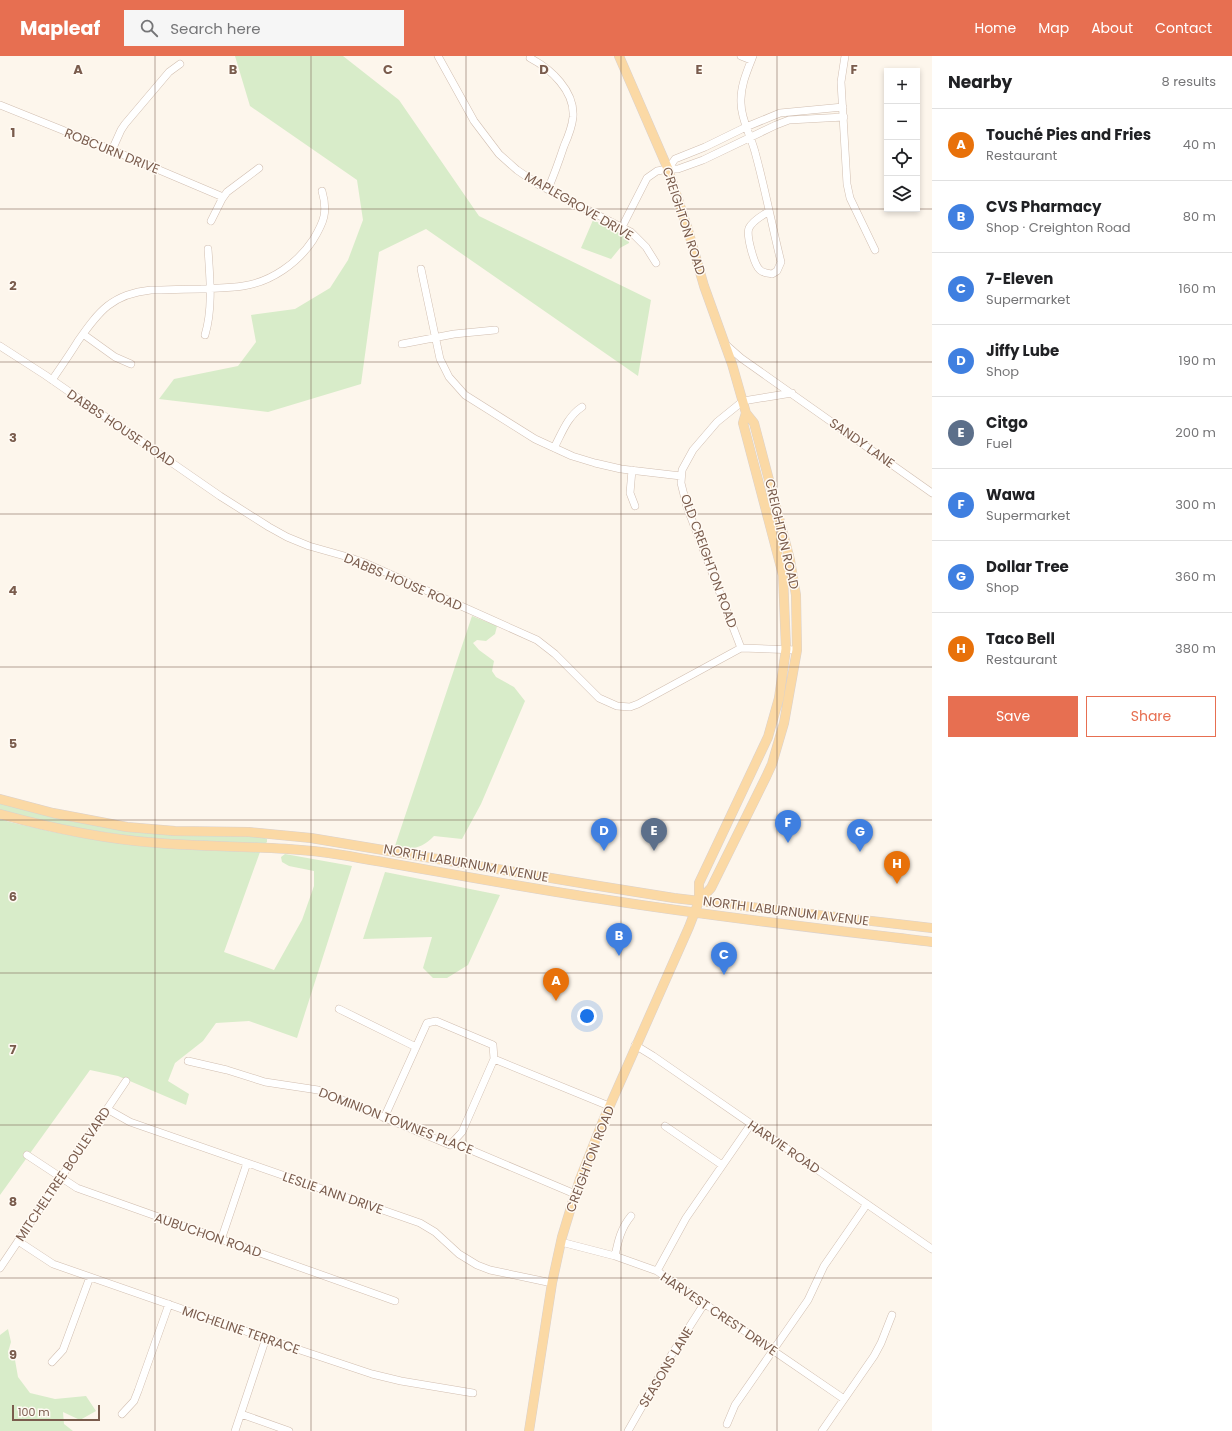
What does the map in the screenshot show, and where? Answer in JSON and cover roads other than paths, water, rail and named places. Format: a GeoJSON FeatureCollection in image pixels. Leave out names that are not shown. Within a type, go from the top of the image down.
{"type":"FeatureCollection","features":[{"type":"Feature","properties":{"kind":"main road","name":"CREIGHTON ROAD"},"geometry":{"type":"LineString","coordinates":[[619,56],[668,169],[704,286],[732,364],[746,413],[754,423],[790,560],[796,594],[797,650],[784,723],[769,770],[711,888],[698,901]]}},
{"type":"Feature","properties":{"kind":"main road","name":"CREIGHTON ROAD"},"geometry":{"type":"LineString","coordinates":[[529,1431],[552,1283],[560,1242],[575,1194],[592,1145],[694,913],[698,901],[699,883],[771,728],[782,686],[786,649],[783,575],[743,423],[746,413]]}},
{"type":"Feature","properties":{"kind":"main road","name":"NORTH LABURNUM AVENUE"},"geometry":{"type":"LineString","coordinates":[[0,799],[53,813],[127,827],[175,831],[249,832],[311,838],[698,901],[932,928]]}},
{"type":"Feature","properties":{"kind":"main road","name":"NORTH LABURNUM AVENUE"},"geometry":{"type":"LineString","coordinates":[[0,814],[57,828],[120,839],[158,843],[280,849],[341,855],[577,896],[694,913],[932,942]]}},
{"type":"Feature","properties":{"kind":"street","name":"MAPLEGROVE DRIVE"},"geometry":{"type":"LineString","coordinates":[[438,56],[474,121],[496,150],[517,170],[548,189],[631,232],[642,242],[656,263]]}},
{"type":"Feature","properties":{"kind":"street"},"geometry":{"type":"LineString","coordinates":[[741,56],[752,58],[741,95],[742,113],[755,152],[769,211],[781,262],[777,271],[772,274],[760,271],[756,265],[748,236],[748,230],[751,224],[769,211]]}},
{"type":"Feature","properties":{"kind":"street"},"geometry":{"type":"LineString","coordinates":[[845,56],[841,82],[847,184],[850,198],[874,250]]}},
{"type":"Feature","properties":{"kind":"street"},"geometry":{"type":"LineString","coordinates":[[530,58],[547,69],[566,89],[571,100],[572,107],[572,124],[548,189]]}},
{"type":"Feature","properties":{"kind":"street"},"geometry":{"type":"LineString","coordinates":[[112,150],[125,124],[169,72],[180,64]]}},
{"type":"Feature","properties":{"kind":"street","name":"ROBCURN DRIVE"},"geometry":{"type":"LineString","coordinates":[[0,105],[223,197]]}},
{"type":"Feature","properties":{"kind":"street"},"geometry":{"type":"LineString","coordinates":[[668,169],[675,159],[726,138],[746,127],[780,113],[843,107]]}},
{"type":"Feature","properties":{"kind":"street"},"geometry":{"type":"LineString","coordinates":[[622,228],[647,178],[657,171],[678,169],[703,160],[776,124],[789,120],[844,117]]}},
{"type":"Feature","properties":{"kind":"street"},"geometry":{"type":"LineString","coordinates":[[211,221],[227,192],[259,168]]}},
{"type":"Feature","properties":{"kind":"street"},"geometry":{"type":"LineString","coordinates":[[52,380],[83,334],[100,312],[127,295],[152,290],[242,287],[262,281],[277,274],[297,259],[310,244],[324,219],[325,207],[322,191]]}},
{"type":"Feature","properties":{"kind":"street"},"geometry":{"type":"LineString","coordinates":[[205,335],[209,323],[210,288],[208,249]]}},
{"type":"Feature","properties":{"kind":"street"},"geometry":{"type":"LineString","coordinates":[[421,269],[442,365],[449,377],[460,390],[479,405],[535,438],[572,456],[595,464],[681,476]]}},
{"type":"Feature","properties":{"kind":"street"},"geometry":{"type":"LineString","coordinates":[[402,344],[495,330]]}},
{"type":"Feature","properties":{"kind":"street"},"geometry":{"type":"LineString","coordinates":[[83,334],[115,357],[131,364]]}},
{"type":"Feature","properties":{"kind":"street","name":"SANDY LANE"},"geometry":{"type":"LineString","coordinates":[[724,343],[741,358],[932,493]]}},
{"type":"Feature","properties":{"kind":"street","name":"DABBS HOUSE ROAD"},"geometry":{"type":"LineString","coordinates":[[0,346],[269,527],[301,543],[365,563],[537,640],[555,654],[599,698],[617,706],[630,707],[638,704],[741,648],[797,650]]}},
{"type":"Feature","properties":{"kind":"street"},"geometry":{"type":"LineString","coordinates":[[743,401],[792,393]]}},
{"type":"Feature","properties":{"kind":"street","name":"OLD CREIGHTON ROAD"},"geometry":{"type":"LineString","coordinates":[[741,648],[687,507],[683,495],[681,476],[687,459],[693,450],[718,422],[743,401]]}},
{"type":"Feature","properties":{"kind":"street"},"geometry":{"type":"LineString","coordinates":[[554,448],[568,420],[582,407]]}},
{"type":"Feature","properties":{"kind":"street"},"geometry":{"type":"LineString","coordinates":[[632,470],[630,493],[635,506]]}},
{"type":"Feature","properties":{"kind":"street"},"geometry":{"type":"LineString","coordinates":[[339,1009],[416,1047]]}},
{"type":"Feature","properties":{"kind":"street"},"geometry":{"type":"LineString","coordinates":[[384,1118],[427,1023],[436,1021],[493,1045],[494,1059],[462,1132],[450,1145]]}},
{"type":"Feature","properties":{"kind":"street","name":"HARVIE ROAD"},"geometry":{"type":"LineString","coordinates":[[635,1046],[653,1056],[932,1249]]}},
{"type":"Feature","properties":{"kind":"street"},"geometry":{"type":"LineString","coordinates":[[494,1059],[609,1106]]}},
{"type":"Feature","properties":{"kind":"street","name":"DOMINION TOWNES PLACE"},"geometry":{"type":"LineString","coordinates":[[188,1062],[228,1070],[265,1082],[318,1090],[450,1145],[459,1145],[575,1194]]}},
{"type":"Feature","properties":{"kind":"street","name":"MITCHELTREE BOULEVARD"},"geometry":{"type":"LineString","coordinates":[[0,1268],[126,1081]]}},
{"type":"Feature","properties":{"kind":"street","name":"LESLIE ANN DRIVE"},"geometry":{"type":"LineString","coordinates":[[107,1109],[130,1122],[420,1224],[435,1232],[453,1250],[483,1268],[552,1283]]}},
{"type":"Feature","properties":{"kind":"street"},"geometry":{"type":"LineString","coordinates":[[657,1271],[686,1218],[750,1124]]}},
{"type":"Feature","properties":{"kind":"street"},"geometry":{"type":"LineString","coordinates":[[665,1126],[722,1165]]}},
{"type":"Feature","properties":{"kind":"street","name":"AUBUCHON ROAD"},"geometry":{"type":"LineString","coordinates":[[27,1155],[77,1188],[395,1301]]}},
{"type":"Feature","properties":{"kind":"street"},"geometry":{"type":"LineString","coordinates":[[222,1240],[247,1163]]}},
{"type":"Feature","properties":{"kind":"street"},"geometry":{"type":"LineString","coordinates":[[727,1424],[735,1405],[808,1300],[824,1266],[867,1204]]}},
{"type":"Feature","properties":{"kind":"street"},"geometry":{"type":"LineString","coordinates":[[615,1256],[621,1231],[631,1216]]}},
{"type":"Feature","properties":{"kind":"street","name":"MICHELINE TERRACE"},"geometry":{"type":"LineString","coordinates":[[18,1241],[53,1264],[383,1378],[473,1393]]}},
{"type":"Feature","properties":{"kind":"street","name":"HARVEST CREST DRIVE"},"geometry":{"type":"LineString","coordinates":[[560,1242],[615,1256],[657,1271],[844,1399]]}},
{"type":"Feature","properties":{"kind":"street"},"geometry":{"type":"LineString","coordinates":[[52,1362],[63,1350],[90,1277]]}},
{"type":"Feature","properties":{"kind":"street"},"geometry":{"type":"LineString","coordinates":[[122,1414],[134,1401],[169,1304]]}},
{"type":"Feature","properties":{"kind":"street","name":"SEASONS LANE"},"geometry":{"type":"LineString","coordinates":[[628,1431],[672,1354],[704,1304]]}},
{"type":"Feature","properties":{"kind":"street"},"geometry":{"type":"LineString","coordinates":[[822,1431],[881,1343],[892,1315]]}},
{"type":"Feature","properties":{"kind":"street"},"geometry":{"type":"LineString","coordinates":[[235,1431],[266,1338]]}},
{"type":"Feature","properties":{"kind":"street"},"geometry":{"type":"LineString","coordinates":[[241,1414],[289,1431]]}},
{"type":"Feature","properties":{"kind":"place","name":"Wawa"},"geometry":{"type":"Point","coordinates":[788,843]}},
{"type":"Feature","properties":{"kind":"place","name":"Jiffy Lube"},"geometry":{"type":"Point","coordinates":[604,851]}},
{"type":"Feature","properties":{"kind":"place","name":"Citgo"},"geometry":{"type":"Point","coordinates":[654,851]}},
{"type":"Feature","properties":{"kind":"place","name":"Dollar Tree"},"geometry":{"type":"Point","coordinates":[860,852]}},
{"type":"Feature","properties":{"kind":"place","name":"Taco Bell"},"geometry":{"type":"Point","coordinates":[897,884]}},
{"type":"Feature","properties":{"kind":"place","name":"CVS Pharmacy"},"geometry":{"type":"Point","coordinates":[619,956]}},
{"type":"Feature","properties":{"kind":"place","name":"7-Eleven"},"geometry":{"type":"Point","coordinates":[724,975]}},
{"type":"Feature","properties":{"kind":"place","name":"Touché Pies and Fries"},"geometry":{"type":"Point","coordinates":[556,1001]}}]}
